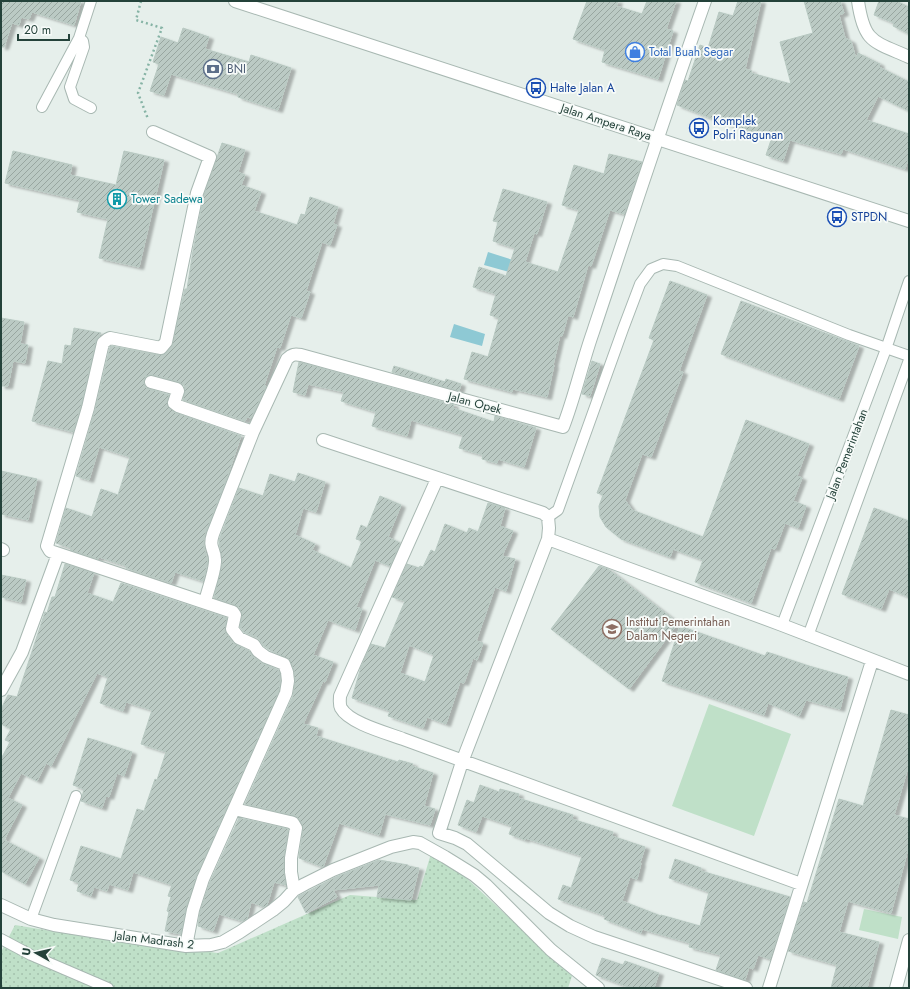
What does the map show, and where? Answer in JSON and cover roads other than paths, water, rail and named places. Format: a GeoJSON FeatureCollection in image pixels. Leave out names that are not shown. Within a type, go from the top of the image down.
{"type":"FeatureCollection","features":[{"type":"Feature","properties":{"kind":"street","name":"Jalan Ampera Raya"},"geometry":{"type":"LineString","coordinates":[[235,1],[909,222]]}},
{"type":"Feature","properties":{"kind":"street"},"geometry":{"type":"LineString","coordinates":[[657,139],[705,1]]}},
{"type":"Feature","properties":{"kind":"street"},"geometry":{"type":"LineString","coordinates":[[858,1],[861,20],[870,38],[875,42],[909,57]]}},
{"type":"Feature","properties":{"kind":"street"},"geometry":{"type":"LineString","coordinates":[[153,132],[208,155],[210,158],[196,193],[187,245],[164,346],[157,348],[110,338],[103,343],[84,424],[47,544],[49,550],[58,554],[233,612],[235,615],[232,629],[239,638],[253,644],[258,651],[266,657],[284,664],[287,672],[288,681],[286,693],[200,886],[193,910],[186,946]]}},
{"type":"Feature","properties":{"kind":"street","name":"Jalan Opek"},"geometry":{"type":"LineString","coordinates":[[205,602],[215,561],[214,551],[210,543],[253,432],[287,358],[294,354],[563,427],[592,333],[633,215],[657,139]]}},
{"type":"Feature","properties":{"kind":"street"},"geometry":{"type":"LineString","coordinates":[[151,382],[177,389],[178,391],[174,403],[178,406],[253,432]]}},
{"type":"Feature","properties":{"kind":"street"},"geometry":{"type":"LineString","coordinates":[[323,440],[437,479],[544,513],[548,517],[548,539],[462,762],[438,833],[455,838],[467,844],[527,896],[549,913],[570,926],[594,937],[746,988]]}},
{"type":"Feature","properties":{"kind":"street"},"geometry":{"type":"LineString","coordinates":[[437,479],[342,690],[339,702],[341,708],[352,718],[462,762],[801,884]]}},
{"type":"Feature","properties":{"kind":"street"},"geometry":{"type":"LineString","coordinates":[[548,539],[782,625],[909,674]]}},
{"type":"Feature","properties":{"kind":"street"},"geometry":{"type":"LineString","coordinates":[[1,690],[22,652],[58,554]]}},
{"type":"Feature","properties":{"kind":"street"},"geometry":{"type":"LineString","coordinates":[[769,988],[872,661]]}},
{"type":"Feature","properties":{"kind":"street"},"geometry":{"type":"LineString","coordinates":[[234,809],[290,822],[296,828],[291,858],[291,872],[294,890]]}},
{"type":"Feature","properties":{"kind":"street","name":"Jalan Madrash 2"},"geometry":{"type":"LineString","coordinates":[[1,905],[31,919],[54,925],[186,946],[211,945],[223,942],[240,932],[273,910],[294,890],[333,870],[391,847],[413,842],[445,857],[474,875],[486,885],[551,950],[598,988]]}},
{"type":"Feature","properties":{"kind":"street"},"geometry":{"type":"LineString","coordinates":[[896,988],[909,940]]}},
{"type":"Feature","properties":{"kind":"lane"},"geometry":{"type":"LineString","coordinates":[[42,107],[79,38],[91,1]]}},
{"type":"Feature","properties":{"kind":"lane"},"geometry":{"type":"LineString","coordinates":[[79,38],[83,41],[84,47],[70,88],[74,99],[91,108]]}},
{"type":"Feature","properties":{"kind":"lane"},"geometry":{"type":"LineString","coordinates":[[548,517],[558,510],[625,322],[640,284],[651,269],[663,264],[677,266],[886,349],[909,356]]}},
{"type":"Feature","properties":{"kind":"lane","name":"Jalan Pemerintahan"},"geometry":{"type":"LineString","coordinates":[[782,625],[886,349],[909,282]]}},
{"type":"Feature","properties":{"kind":"lane","name":"Jalan Pemerintahan"},"geometry":{"type":"LineString","coordinates":[[808,636],[909,360]]}},
{"type":"Feature","properties":{"kind":"lane"},"geometry":{"type":"LineString","coordinates":[[31,919],[76,796]]}},
{"type":"Feature","properties":{"kind":"lane"},"geometry":{"type":"LineString","coordinates":[[1,939],[31,955],[108,988]]}},
{"type":"Feature","properties":{"kind":"water"},"geometry":{"type":"Polygon","coordinates":[[[488,252],[519,262],[516,274],[484,265],[488,252]]]}},
{"type":"Feature","properties":{"kind":"water"},"geometry":{"type":"Polygon","coordinates":[[[454,324],[485,334],[482,346],[450,337],[454,324]]]}},
{"type":"Feature","properties":{"kind":"place","name":"Total Buah Segar"},"geometry":{"type":"Point","coordinates":[635,52]}},
{"type":"Feature","properties":{"kind":"place","name":"BNI"},"geometry":{"type":"Point","coordinates":[213,69]}},
{"type":"Feature","properties":{"kind":"place","name":"Halte Jalan A"},"geometry":{"type":"Point","coordinates":[536,88]}},
{"type":"Feature","properties":{"kind":"place","name":"Komplek Polri Ragunan"},"geometry":{"type":"Point","coordinates":[699,128]}},
{"type":"Feature","properties":{"kind":"place","name":"Tower Sadewa"},"geometry":{"type":"Point","coordinates":[117,199]}},
{"type":"Feature","properties":{"kind":"place","name":"STPDN"},"geometry":{"type":"Point","coordinates":[837,217]}},
{"type":"Feature","properties":{"kind":"place","name":"Institut Pemerintahan Dalam Negeri"},"geometry":{"type":"Point","coordinates":[612,629]}}]}
